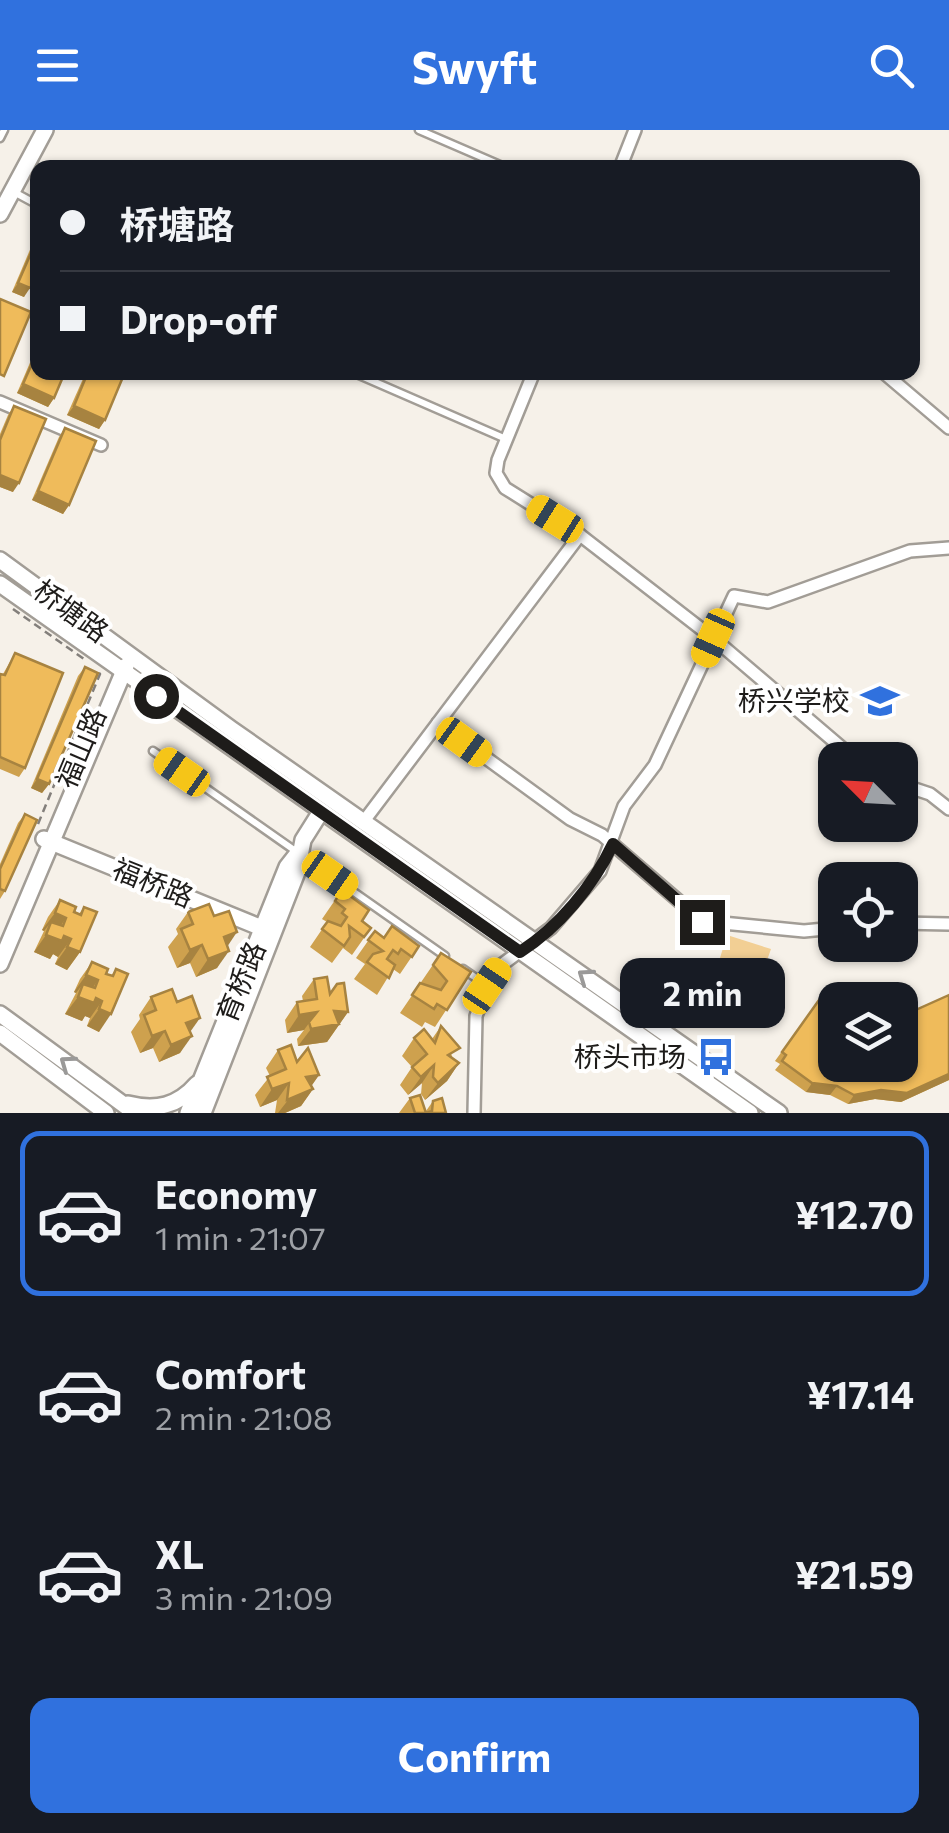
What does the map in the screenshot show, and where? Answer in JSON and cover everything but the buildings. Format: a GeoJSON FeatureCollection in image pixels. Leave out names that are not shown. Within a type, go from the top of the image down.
{"type":"FeatureCollection","features":[{"type":"Feature","properties":{"kind":"street"},"geometry":{"type":"LineString","coordinates":[[0,214],[3,190],[34,130]]}},
{"type":"Feature","properties":{"kind":"street"},"geometry":{"type":"LineString","coordinates":[[3,190],[45,130]]}},
{"type":"Feature","properties":{"kind":"street"},"geometry":{"type":"LineString","coordinates":[[623,160],[635,130]]}},
{"type":"Feature","properties":{"kind":"street"},"geometry":{"type":"LineString","coordinates":[[531,380],[496,473],[505,488],[580,535],[713,638],[835,742]]}},
{"type":"Feature","properties":{"kind":"street"},"geometry":{"type":"LineString","coordinates":[[892,380],[949,428]]}},
{"type":"Feature","properties":{"kind":"street"},"geometry":{"type":"LineString","coordinates":[[0,402],[100,445]]}},
{"type":"Feature","properties":{"kind":"street"},"geometry":{"type":"LineString","coordinates":[[364,822],[580,535]]}},
{"type":"Feature","properties":{"kind":"street"},"geometry":{"type":"LineString","coordinates":[[474,1113],[476,1016],[487,986],[500,966],[536,942],[600,871],[624,806],[656,765],[734,596],[768,602],[910,550],[949,548]]}},
{"type":"Feature","properties":{"kind":"street","name":"桥塘路"},"geometry":{"type":"LineString","coordinates":[[0,560],[779,1113]]}},
{"type":"Feature","properties":{"kind":"street","name":"桥塘路"},"geometry":{"type":"LineString","coordinates":[[0,584],[750,1113]]}},
{"type":"Feature","properties":{"kind":"street","name":"福山路"},"geometry":{"type":"LineString","coordinates":[[0,939],[44,834],[130,652]]}},
{"type":"Feature","properties":{"kind":"street"},"geometry":{"type":"LineString","coordinates":[[438,723],[570,819],[613,844],[702,922],[818,930]]}},
{"type":"Feature","properties":{"kind":"street"},"geometry":{"type":"LineString","coordinates":[[918,790],[949,809]]}},
{"type":"Feature","properties":{"kind":"street","name":"育桥路"},"geometry":{"type":"LineString","coordinates":[[188,1113],[287,867],[320,813]]}},
{"type":"Feature","properties":{"kind":"street","name":"福山路"},"geometry":{"type":"LineString","coordinates":[[0,964],[44,834]]}},
{"type":"Feature","properties":{"kind":"street","name":"福桥路"},"geometry":{"type":"LineString","coordinates":[[44,834],[262,928]]}},
{"type":"Feature","properties":{"kind":"street","name":"育桥路"},"geometry":{"type":"LineString","coordinates":[[206,1109],[297,872],[298,853]]}},
{"type":"Feature","properties":{"kind":"street"},"geometry":{"type":"LineString","coordinates":[[918,923],[949,924]]}},
{"type":"Feature","properties":{"kind":"street"},"geometry":{"type":"LineString","coordinates":[[0,1014],[110,1105],[160,1108],[183,1098],[205,1072]]}},
{"type":"Feature","properties":{"kind":"street"},"geometry":{"type":"LineString","coordinates":[[0,1034],[110,1105],[135,1113]]}},
{"type":"Feature","properties":{"kind":"lane"},"geometry":{"type":"LineString","coordinates":[[0,138],[4,130]]}},
{"type":"Feature","properties":{"kind":"lane"},"geometry":{"type":"LineString","coordinates":[[419,130],[488,160]]}},
{"type":"Feature","properties":{"kind":"lane"},"geometry":{"type":"LineString","coordinates":[[3,190],[30,202]]}},
{"type":"Feature","properties":{"kind":"lane"},"geometry":{"type":"LineString","coordinates":[[370,380],[506,439]]}},
{"type":"Feature","properties":{"kind":"lane"},"geometry":{"type":"LineString","coordinates":[[153,751],[487,986]]}},
{"type":"Feature","properties":{"kind":"path"},"geometry":{"type":"LineString","coordinates":[[0,600],[78,657],[94,663],[100,674],[44,834]]}},
{"type":"Feature","properties":{"kind":"shaded area"},"geometry":{"type":"Polygon","coordinates":[[[727,935],[771,949],[763,972],[720,958],[727,935]]]}},
{"type":"Feature","properties":{"kind":"place","name":"桥兴学校"},"geometry":{"type":"Point","coordinates":[880,701]}},
{"type":"Feature","properties":{"kind":"place","name":"桥头市场"},"geometry":{"type":"Point","coordinates":[716,1057]}},
{"type":"Feature","properties":{"kind":"route"},"geometry":{"type":"LineString","coordinates":[[156,696],[520,952],[551,928],[600,871],[613,844],[660,881],[702,922]]}}]}
